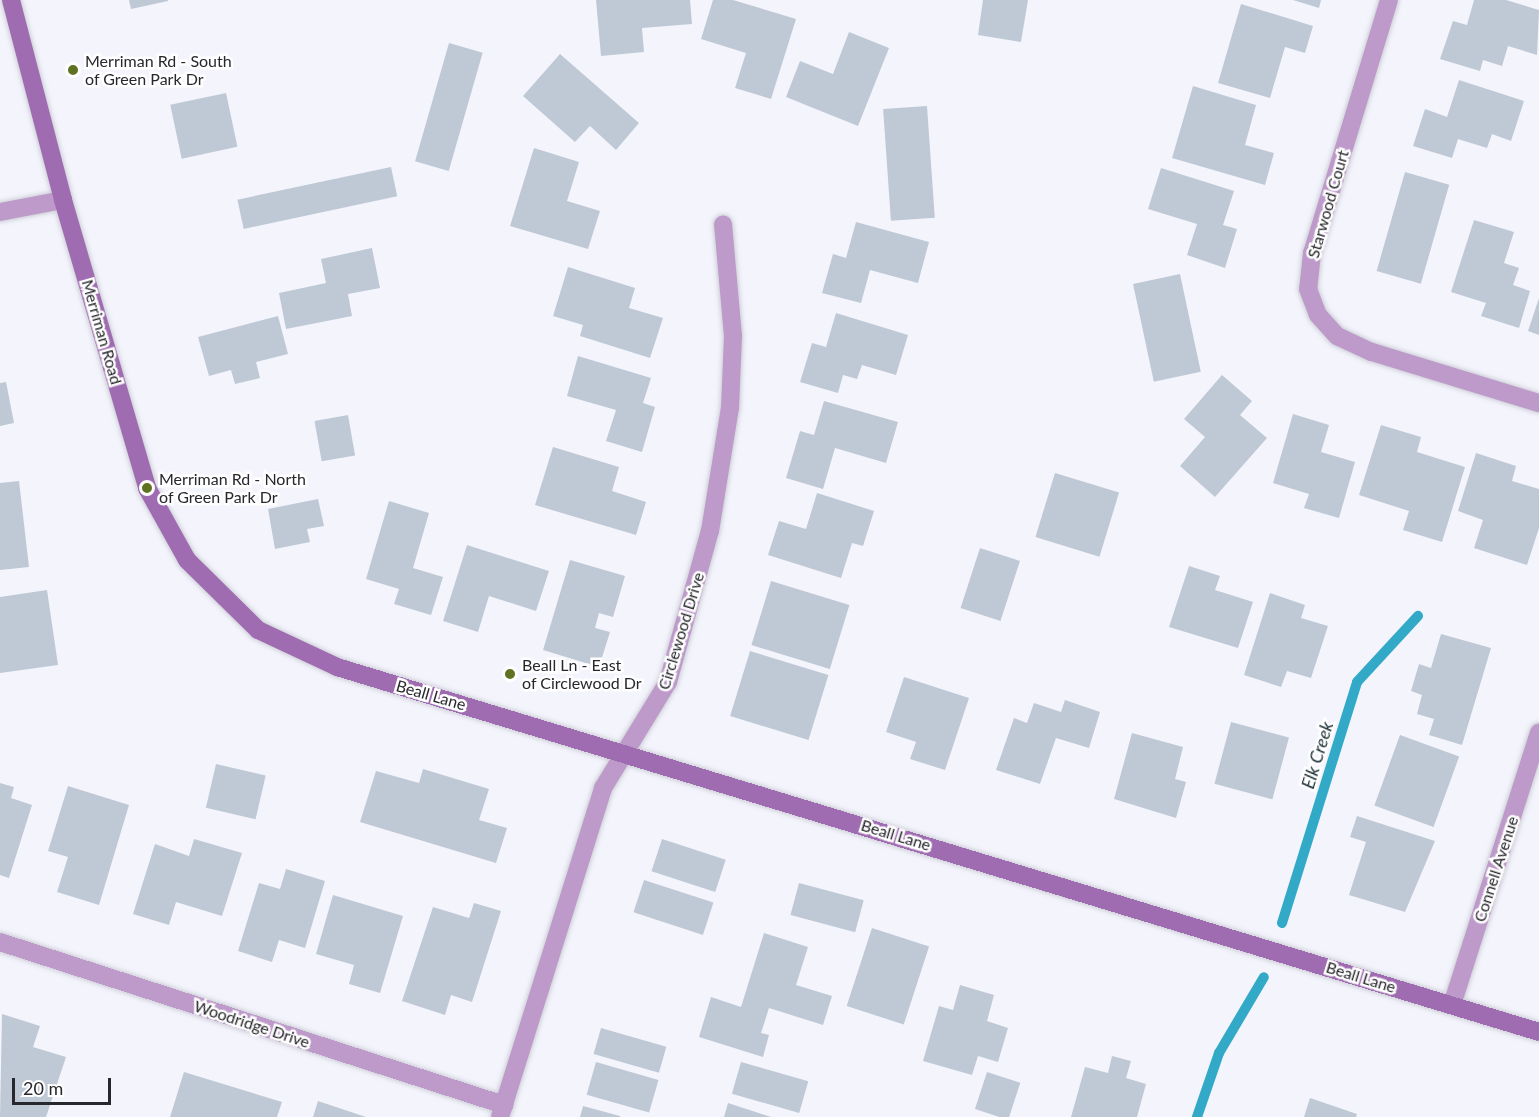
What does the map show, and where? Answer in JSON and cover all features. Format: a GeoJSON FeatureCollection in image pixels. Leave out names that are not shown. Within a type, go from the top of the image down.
{"type":"FeatureCollection","features":[{"type":"Feature","properties":{"kind":"street","name":"Merriman Road"},"geometry":{"type":"LineString","coordinates":[[11,0],[63,200],[162,523],[216,595],[258,630]]}},
{"type":"Feature","properties":{"kind":"street","name":"Starwood Court"},"geometry":{"type":"LineString","coordinates":[[1389,0],[1312,253],[1308,289],[1318,315],[1337,336],[1372,352],[1539,403]]}},
{"type":"Feature","properties":{"kind":"street"},"geometry":{"type":"LineString","coordinates":[[0,212],[63,200]]}},
{"type":"Feature","properties":{"kind":"street","name":"Circlewood Drive"},"geometry":{"type":"LineString","coordinates":[[502,1111],[603,788],[622,751],[651,717],[668,682],[711,531],[730,408],[733,336],[723,224]]}},
{"type":"Feature","properties":{"kind":"street","name":"Beall Lane"},"geometry":{"type":"LineString","coordinates":[[258,630],[337,667],[622,751],[1539,1032]]}},
{"type":"Feature","properties":{"kind":"street","name":"Connell Avenue"},"geometry":{"type":"LineString","coordinates":[[1452,1005],[1539,733]]}},
{"type":"Feature","properties":{"kind":"street","name":"Woodridge Drive"},"geometry":{"type":"LineString","coordinates":[[0,942],[502,1111]]}},
{"type":"Feature","properties":{"kind":"building"},"geometry":{"type":"Polygon","coordinates":[[[129,0],[168,0],[168,1],[131,9],[129,0]]]}},
{"type":"Feature","properties":{"kind":"building"},"geometry":{"type":"Polygon","coordinates":[[[596,0],[690,0],[692,24],[642,28],[644,52],[601,56],[596,0]]]}},
{"type":"Feature","properties":{"kind":"building"},"geometry":{"type":"Polygon","coordinates":[[[713,0],[733,0],[796,19],[771,99],[735,88],[746,53],[701,39],[713,0]]]}},
{"type":"Feature","properties":{"kind":"building"},"geometry":{"type":"Polygon","coordinates":[[[983,0],[1028,0],[1021,42],[978,35],[983,0]]]}},
{"type":"Feature","properties":{"kind":"building"},"geometry":{"type":"Polygon","coordinates":[[[1293,0],[1321,0],[1319,8],[1293,0]]]}},
{"type":"Feature","properties":{"kind":"building"},"geometry":{"type":"Polygon","coordinates":[[[1474,0],[1506,0],[1539,10],[1537,55],[1508,46],[1502,66],[1483,60],[1480,71],[1440,59],[1453,21],[1467,25],[1474,0]]]}},
{"type":"Feature","properties":{"kind":"building"},"geometry":{"type":"Polygon","coordinates":[[[1241,4],[1313,26],[1305,53],[1285,47],[1270,98],[1218,83],[1241,4]]]}},
{"type":"Feature","properties":{"kind":"building"},"geometry":{"type":"Polygon","coordinates":[[[849,32],[889,48],[858,126],[786,97],[800,61],[833,74],[849,32]]]}},
{"type":"Feature","properties":{"kind":"building"},"geometry":{"type":"Polygon","coordinates":[[[449,43],[483,53],[449,171],[415,161],[449,43]]]}},
{"type":"Feature","properties":{"kind":"building"},"geometry":{"type":"Polygon","coordinates":[[[560,54],[639,123],[616,150],[590,126],[575,142],[523,96],[560,54]]]}},
{"type":"Feature","properties":{"kind":"building"},"geometry":{"type":"Polygon","coordinates":[[[1459,80],[1524,101],[1511,141],[1492,134],[1487,148],[1458,139],[1452,158],[1413,146],[1425,109],[1447,117],[1459,80]]]}},
{"type":"Feature","properties":{"kind":"building"},"geometry":{"type":"Polygon","coordinates":[[[1193,86],[1256,105],[1245,145],[1274,153],[1265,185],[1172,158],[1193,86]]]}},
{"type":"Feature","properties":{"kind":"building"},"geometry":{"type":"Polygon","coordinates":[[[226,93],[237,147],[182,159],[170,105],[226,93]]]}},
{"type":"Feature","properties":{"kind":"building"},"geometry":{"type":"Polygon","coordinates":[[[927,106],[935,218],[891,221],[883,109],[927,106]]]}},
{"type":"Feature","properties":{"kind":"building"},"geometry":{"type":"Polygon","coordinates":[[[534,148],[579,162],[567,201],[600,211],[588,249],[510,226],[534,148]]]}},
{"type":"Feature","properties":{"kind":"building"},"geometry":{"type":"Polygon","coordinates":[[[391,167],[397,196],[244,229],[237,200],[391,167]]]}},
{"type":"Feature","properties":{"kind":"building"},"geometry":{"type":"Polygon","coordinates":[[[1161,168],[1234,191],[1223,225],[1237,229],[1225,268],[1187,255],[1197,224],[1148,209],[1161,168]]]}},
{"type":"Feature","properties":{"kind":"building"},"geometry":{"type":"Polygon","coordinates":[[[1405,172],[1449,185],[1421,284],[1377,271],[1405,172]]]}},
{"type":"Feature","properties":{"kind":"building"},"geometry":{"type":"Polygon","coordinates":[[[1474,220],[1514,232],[1504,263],[1519,268],[1513,285],[1530,291],[1519,328],[1481,316],[1486,303],[1451,292],[1474,220]]]}},
{"type":"Feature","properties":{"kind":"building"},"geometry":{"type":"Polygon","coordinates":[[[856,222],[929,242],[918,283],[870,270],[861,303],[822,293],[833,254],[846,258],[856,222]]]}},
{"type":"Feature","properties":{"kind":"building"},"geometry":{"type":"Polygon","coordinates":[[[372,248],[380,288],[348,294],[352,316],[286,329],[279,293],[326,283],[321,259],[372,248]]]}},
{"type":"Feature","properties":{"kind":"building"},"geometry":{"type":"Polygon","coordinates":[[[568,267],[635,288],[629,308],[663,318],[650,358],[580,336],[583,325],[553,316],[568,267]]]}},
{"type":"Feature","properties":{"kind":"building"},"geometry":{"type":"Polygon","coordinates":[[[1180,274],[1201,372],[1154,382],[1133,284],[1180,274]]]}},
{"type":"Feature","properties":{"kind":"building"},"geometry":{"type":"Polygon","coordinates":[[[1539,298],[1539,335],[1528,331],[1539,298]]]}},
{"type":"Feature","properties":{"kind":"building"},"geometry":{"type":"Polygon","coordinates":[[[836,313],[908,335],[896,375],[862,365],[857,379],[843,375],[838,393],[800,382],[812,343],[826,347],[836,313]]]}},
{"type":"Feature","properties":{"kind":"building"},"geometry":{"type":"Polygon","coordinates":[[[278,316],[288,354],[256,362],[260,378],[235,384],[231,370],[209,376],[198,337],[278,316]]]}},
{"type":"Feature","properties":{"kind":"building"},"geometry":{"type":"Polygon","coordinates":[[[578,356],[651,378],[643,403],[655,407],[642,452],[606,441],[616,410],[567,396],[578,356]]]}},
{"type":"Feature","properties":{"kind":"building"},"geometry":{"type":"Polygon","coordinates":[[[1222,375],[1252,401],[1240,415],[1267,438],[1215,497],[1180,466],[1205,437],[1184,419],[1222,375]]]}},
{"type":"Feature","properties":{"kind":"building"},"geometry":{"type":"Polygon","coordinates":[[[6,382],[14,423],[0,426],[0,383],[6,382]]]}},
{"type":"Feature","properties":{"kind":"building"},"geometry":{"type":"Polygon","coordinates":[[[824,401],[898,422],[886,463],[835,448],[823,489],[786,478],[800,431],[814,435],[824,401]]]}},
{"type":"Feature","properties":{"kind":"building"},"geometry":{"type":"Polygon","coordinates":[[[1293,414],[1329,425],[1321,452],[1355,462],[1339,518],[1304,508],[1309,494],[1273,483],[1293,414]]]}},
{"type":"Feature","properties":{"kind":"building"},"geometry":{"type":"Polygon","coordinates":[[[348,415],[355,455],[322,461],[315,421],[348,415]]]}},
{"type":"Feature","properties":{"kind":"building"},"geometry":{"type":"Polygon","coordinates":[[[1381,425],[1421,437],[1417,452],[1465,467],[1442,542],[1403,530],[1409,511],[1359,495],[1381,425]]]}},
{"type":"Feature","properties":{"kind":"building"},"geometry":{"type":"Polygon","coordinates":[[[553,447],[619,467],[612,491],[646,502],[636,535],[535,505],[553,447]]]}},
{"type":"Feature","properties":{"kind":"building"},"geometry":{"type":"Polygon","coordinates":[[[1476,453],[1516,466],[1512,481],[1539,489],[1539,528],[1527,565],[1474,548],[1483,520],[1458,511],[1476,453]]]}},
{"type":"Feature","properties":{"kind":"building"},"geometry":{"type":"Polygon","coordinates":[[[1055,473],[1119,493],[1099,557],[1035,537],[1055,473]]]}},
{"type":"Feature","properties":{"kind":"building"},"geometry":{"type":"Polygon","coordinates":[[[19,481],[29,567],[0,570],[0,483],[19,481]]]}},
{"type":"Feature","properties":{"kind":"building"},"geometry":{"type":"Polygon","coordinates":[[[817,493],[874,511],[863,546],[852,543],[841,578],[768,555],[779,521],[806,529],[817,493]]]}},
{"type":"Feature","properties":{"kind":"building"},"geometry":{"type":"Polygon","coordinates":[[[318,499],[324,526],[307,529],[310,542],[275,549],[268,509],[318,499]]]}},
{"type":"Feature","properties":{"kind":"building"},"geometry":{"type":"Polygon","coordinates":[[[389,501],[429,513],[413,568],[443,577],[431,615],[394,604],[399,589],[366,579],[389,501]]]}},
{"type":"Feature","properties":{"kind":"building"},"geometry":{"type":"Polygon","coordinates":[[[467,545],[549,571],[536,611],[489,596],[478,632],[443,621],[467,545]]]}},
{"type":"Feature","properties":{"kind":"building"},"geometry":{"type":"Polygon","coordinates":[[[980,548],[1020,561],[1000,621],[961,608],[980,548]]]}},
{"type":"Feature","properties":{"kind":"building"},"geometry":{"type":"Polygon","coordinates":[[[570,560],[625,576],[613,617],[599,613],[595,628],[610,632],[599,667],[543,650],[570,560]]]}},
{"type":"Feature","properties":{"kind":"building"},"geometry":{"type":"Polygon","coordinates":[[[1189,566],[1220,576],[1215,590],[1253,602],[1238,648],[1169,627],[1189,566]]]}},
{"type":"Feature","properties":{"kind":"building"},"geometry":{"type":"Polygon","coordinates":[[[771,581],[849,605],[830,669],[751,645],[771,581]]]}},
{"type":"Feature","properties":{"kind":"building"},"geometry":{"type":"Polygon","coordinates":[[[47,590],[58,665],[0,673],[0,597],[47,590]]]}},
{"type":"Feature","properties":{"kind":"building"},"geometry":{"type":"Polygon","coordinates":[[[1270,593],[1305,605],[1301,618],[1328,626],[1311,678],[1287,671],[1281,687],[1244,675],[1270,593]]]}},
{"type":"Feature","properties":{"kind":"building"},"geometry":{"type":"Polygon","coordinates":[[[1441,634],[1491,648],[1462,745],[1429,735],[1434,719],[1417,714],[1422,695],[1411,691],[1419,664],[1431,668],[1441,634]]]}},
{"type":"Feature","properties":{"kind":"building"},"geometry":{"type":"Polygon","coordinates":[[[750,651],[828,675],[809,740],[730,716],[750,651]]]}},
{"type":"Feature","properties":{"kind":"building"},"geometry":{"type":"Polygon","coordinates":[[[904,677],[969,698],[945,770],[910,759],[916,742],[886,732],[904,677]]]}},
{"type":"Feature","properties":{"kind":"building"},"geometry":{"type":"Polygon","coordinates":[[[1065,700],[1100,712],[1089,748],[1056,738],[1040,784],[996,770],[1014,718],[1027,723],[1034,703],[1061,712],[1065,700]]]}},
{"type":"Feature","properties":{"kind":"building"},"geometry":{"type":"Polygon","coordinates":[[[1231,722],[1289,738],[1272,799],[1214,784],[1231,722]]]}},
{"type":"Feature","properties":{"kind":"building"},"geometry":{"type":"Polygon","coordinates":[[[1132,733],[1183,747],[1175,779],[1186,782],[1176,818],[1114,799],[1132,733]]]}},
{"type":"Feature","properties":{"kind":"building"},"geometry":{"type":"Polygon","coordinates":[[[1400,735],[1459,757],[1434,827],[1374,805],[1400,735]]]}},
{"type":"Feature","properties":{"kind":"building"},"geometry":{"type":"Polygon","coordinates":[[[216,764],[266,775],[256,819],[206,808],[216,764]]]}},
{"type":"Feature","properties":{"kind":"building"},"geometry":{"type":"Polygon","coordinates":[[[423,769],[489,789],[479,820],[507,828],[496,863],[360,822],[376,771],[419,783],[423,769]]]}},
{"type":"Feature","properties":{"kind":"building"},"geometry":{"type":"Polygon","coordinates":[[[0,783],[14,787],[11,798],[32,805],[9,878],[0,875],[0,783]]]}},
{"type":"Feature","properties":{"kind":"building"},"geometry":{"type":"Polygon","coordinates":[[[68,786],[129,805],[99,905],[57,892],[68,857],[48,851],[68,786]]]}},
{"type":"Feature","properties":{"kind":"building"},"geometry":{"type":"Polygon","coordinates":[[[1357,816],[1435,841],[1405,912],[1349,895],[1366,842],[1350,837],[1357,816]]]}},
{"type":"Feature","properties":{"kind":"building"},"geometry":{"type":"Polygon","coordinates":[[[194,839],[242,853],[222,916],[176,902],[169,925],[133,914],[155,844],[189,856],[194,839]]]}},
{"type":"Feature","properties":{"kind":"building"},"geometry":{"type":"Polygon","coordinates":[[[662,839],[726,860],[715,892],[651,871],[662,839]]]}},
{"type":"Feature","properties":{"kind":"building"},"geometry":{"type":"Polygon","coordinates":[[[286,869],[325,881],[305,948],[279,940],[272,962],[238,951],[259,883],[280,889],[286,869]]]}},
{"type":"Feature","properties":{"kind":"building"},"geometry":{"type":"Polygon","coordinates":[[[644,880],[713,903],[703,935],[633,912],[644,880]]]}},
{"type":"Feature","properties":{"kind":"building"},"geometry":{"type":"Polygon","coordinates":[[[799,883],[864,900],[855,932],[790,915],[799,883]]]}},
{"type":"Feature","properties":{"kind":"building"},"geometry":{"type":"Polygon","coordinates":[[[333,895],[403,916],[380,993],[349,984],[354,965],[316,954],[333,895]]]}},
{"type":"Feature","properties":{"kind":"building"},"geometry":{"type":"Polygon","coordinates":[[[474,903],[501,911],[472,1002],[451,995],[445,1015],[402,1001],[433,907],[469,918],[474,903]]]}},
{"type":"Feature","properties":{"kind":"building"},"geometry":{"type":"Polygon","coordinates":[[[872,928],[929,947],[904,1025],[847,1006],[872,928]]]}},
{"type":"Feature","properties":{"kind":"building"},"geometry":{"type":"Polygon","coordinates":[[[764,933],[808,947],[796,985],[832,996],[823,1025],[769,1008],[761,1033],[769,1035],[763,1057],[699,1037],[711,997],[741,1007],[764,933]]]}},
{"type":"Feature","properties":{"kind":"building"},"geometry":{"type":"Polygon","coordinates":[[[960,985],[994,995],[987,1021],[1008,1028],[998,1062],[978,1056],[972,1075],[923,1061],[939,1006],[953,1010],[960,985]]]}},
{"type":"Feature","properties":{"kind":"building"},"geometry":{"type":"Polygon","coordinates":[[[2,1014],[40,1026],[33,1047],[66,1057],[46,1117],[0,1117],[2,1014]]]}},
{"type":"Feature","properties":{"kind":"building"},"geometry":{"type":"Polygon","coordinates":[[[601,1028],[666,1047],[659,1073],[594,1054],[601,1028]]]}},
{"type":"Feature","properties":{"kind":"building"},"geometry":{"type":"Polygon","coordinates":[[[1112,1056],[1131,1061],[1126,1078],[1146,1084],[1137,1117],[1071,1117],[1085,1067],[1108,1073],[1112,1056]]]}},
{"type":"Feature","properties":{"kind":"building"},"geometry":{"type":"Polygon","coordinates":[[[596,1062],[658,1080],[649,1113],[587,1095],[596,1062]]]}},
{"type":"Feature","properties":{"kind":"building"},"geometry":{"type":"Polygon","coordinates":[[[741,1062],[808,1081],[799,1113],[732,1094],[741,1062]]]}},
{"type":"Feature","properties":{"kind":"building"},"geometry":{"type":"Polygon","coordinates":[[[184,1072],[282,1102],[277,1117],[170,1117],[184,1072]]]}},
{"type":"Feature","properties":{"kind":"building"},"geometry":{"type":"Polygon","coordinates":[[[987,1072],[1020,1083],[1009,1117],[999,1117],[975,1109],[987,1072]]]}},
{"type":"Feature","properties":{"kind":"building"},"geometry":{"type":"Polygon","coordinates":[[[1310,1098],[1357,1114],[1356,1117],[1304,1117],[1310,1098]]]}},
{"type":"Feature","properties":{"kind":"building"},"geometry":{"type":"Polygon","coordinates":[[[318,1101],[366,1117],[313,1117],[318,1101]]]}},
{"type":"Feature","properties":{"kind":"building"},"geometry":{"type":"Polygon","coordinates":[[[728,1103],[771,1117],[724,1117],[728,1103]]]}},
{"type":"Feature","properties":{"kind":"building"},"geometry":{"type":"Polygon","coordinates":[[[583,1106],[620,1116],[620,1117],[580,1117],[583,1106]]]}},
{"type":"Feature","properties":{"kind":"waterway","name":"Elk Creek"},"geometry":{"type":"LineString","coordinates":[[1282,923],[1357,682],[1418,616]]}},
{"type":"Feature","properties":{"kind":"waterway","name":"Elk Creek"},"geometry":{"type":"LineString","coordinates":[[1197,1117],[1219,1053],[1264,977]]}},
{"type":"Feature","properties":{"kind":"place","name":"Merriman Rd - South of Green Park Dr"},"geometry":{"type":"Point","coordinates":[73,70]}},
{"type":"Feature","properties":{"kind":"place","name":"Merriman Rd - North of Green Park Dr"},"geometry":{"type":"Point","coordinates":[147,488]}},
{"type":"Feature","properties":{"kind":"place","name":"Beall Ln - East of Circlewood Dr"},"geometry":{"type":"Point","coordinates":[510,674]}}]}
